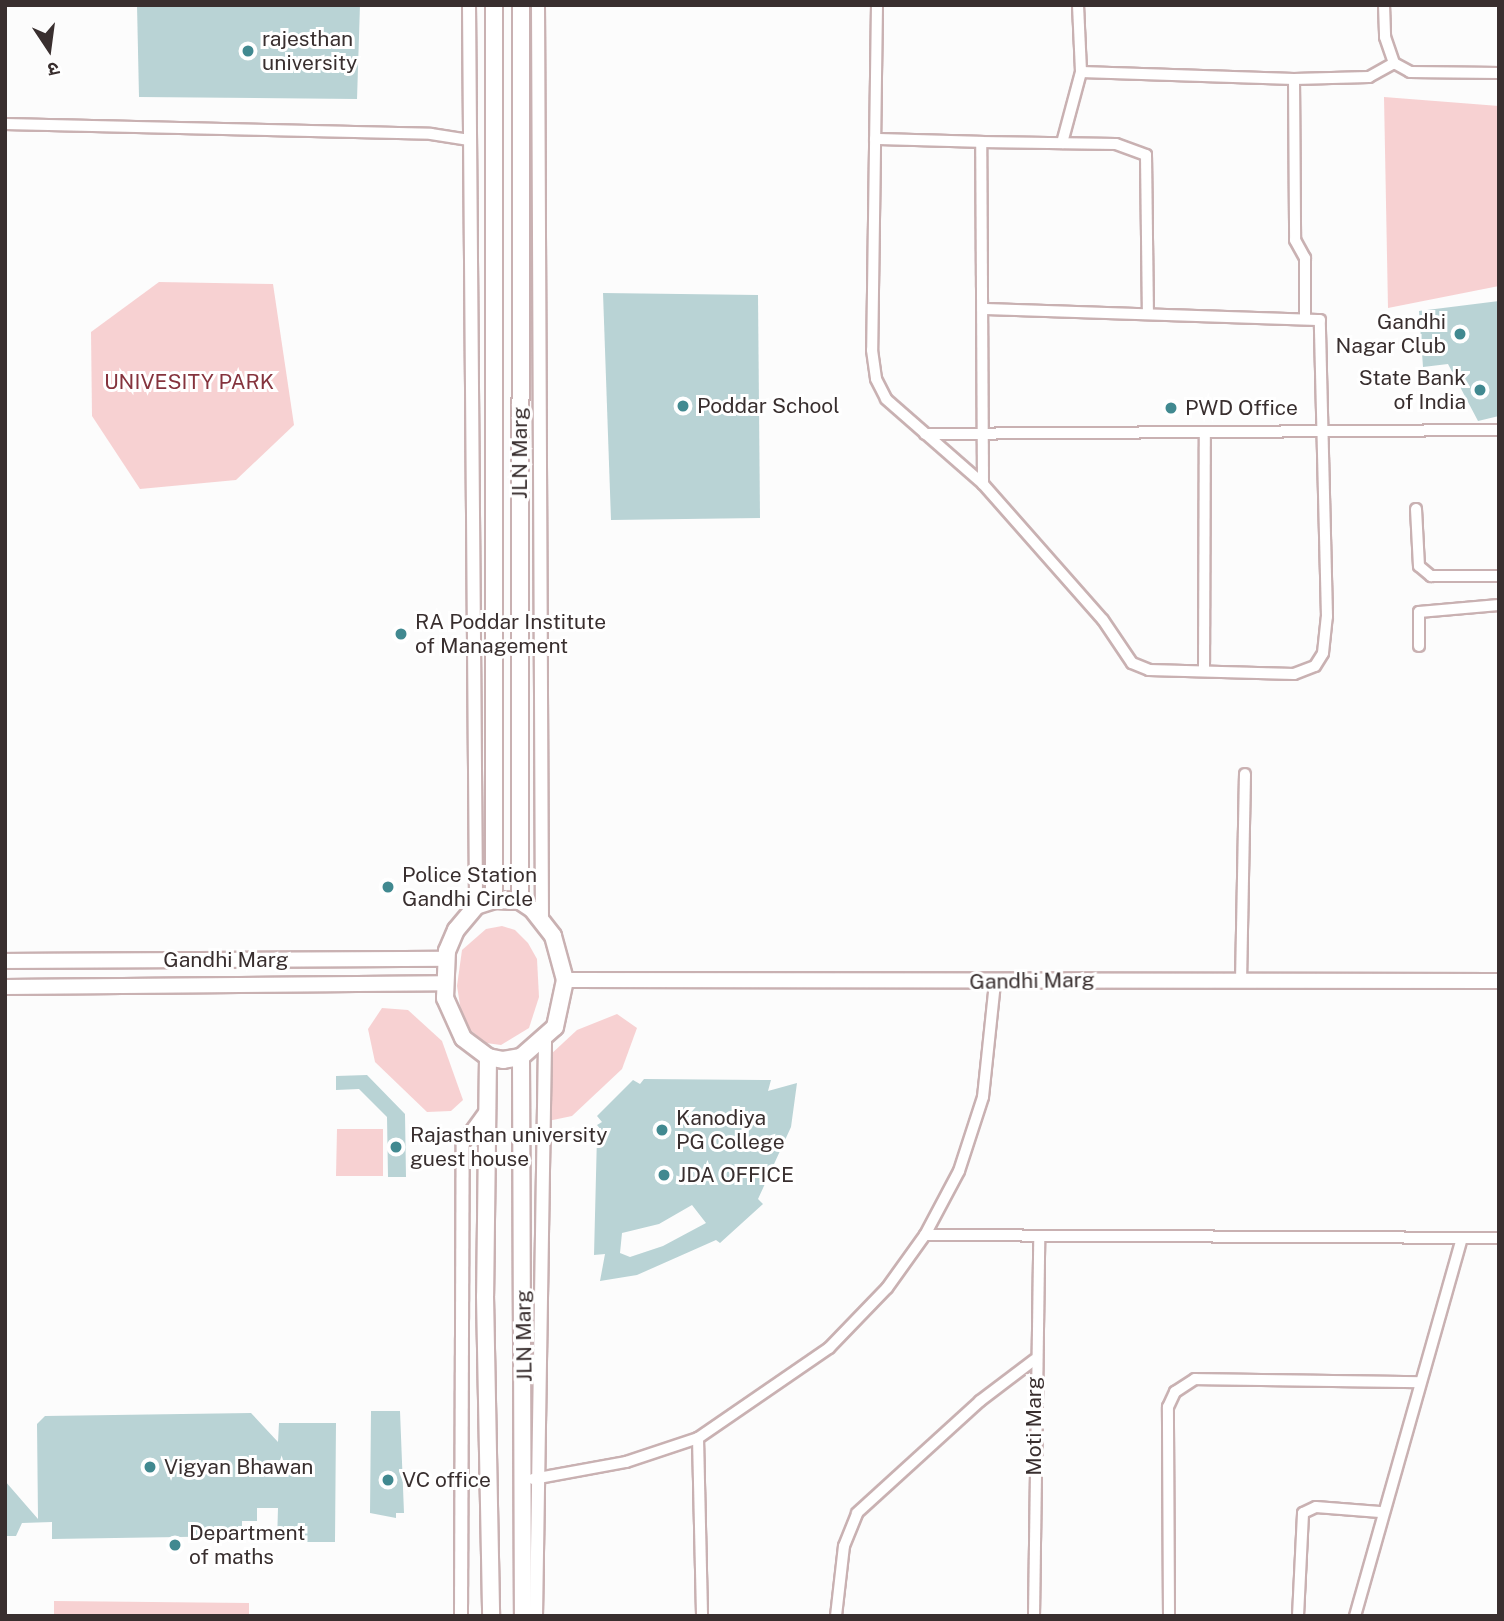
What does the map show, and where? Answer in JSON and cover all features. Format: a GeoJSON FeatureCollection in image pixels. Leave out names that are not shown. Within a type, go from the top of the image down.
{"type":"FeatureCollection","features":[{"type":"Feature","properties":{"kind":"main road","name":"JLN Marg"},"geometry":{"type":"LineString","coordinates":[[494,5],[494,900]]}},
{"type":"Feature","properties":{"kind":"main road","name":"JLN Marg"},"geometry":{"type":"LineString","coordinates":[[520,901],[521,5]]}},
{"type":"Feature","properties":{"kind":"main road"},"geometry":{"type":"LineString","coordinates":[[494,900],[520,901],[542,922],[562,956],[565,980],[563,1006],[545,1040],[521,1056],[488,1057],[452,1022],[444,984],[446,959],[456,930],[476,906],[494,900]]}},
{"type":"Feature","properties":{"kind":"main road","name":"Gandhi Marg"},"geometry":{"type":"LineString","coordinates":[[5,961],[446,959]]}},
{"type":"Feature","properties":{"kind":"main road","name":"Gandhi Marg"},"geometry":{"type":"LineString","coordinates":[[565,980],[995,983],[1499,981]]}},
{"type":"Feature","properties":{"kind":"main road","name":"Gandhi Marg"},"geometry":{"type":"LineString","coordinates":[[5,987],[444,984]]}},
{"type":"Feature","properties":{"kind":"main road","name":"JLN Marg"},"geometry":{"type":"LineString","coordinates":[[521,1056],[532,1479],[523,1616]]}},
{"type":"Feature","properties":{"kind":"main road","name":"JLN Marg"},"geometry":{"type":"LineString","coordinates":[[488,1057],[491,1616]]}},
{"type":"Feature","properties":{"kind":"street"},"geometry":{"type":"LineString","coordinates":[[469,5],[468,140],[475,383],[476,906]]}},
{"type":"Feature","properties":{"kind":"street"},"geometry":{"type":"LineString","coordinates":[[538,5],[542,922]]}},
{"type":"Feature","properties":{"kind":"street"},"geometry":{"type":"LineString","coordinates":[[877,5],[876,379],[886,399],[983,484],[1102,620],[1132,663],[1149,670],[1294,674],[1315,666],[1323,653],[1320,320],[1305,316],[983,309]]}},
{"type":"Feature","properties":{"kind":"street"},"geometry":{"type":"LineString","coordinates":[[1062,143],[1080,72],[1078,5]]}},
{"type":"Feature","properties":{"kind":"street"},"geometry":{"type":"LineString","coordinates":[[1384,5],[1385,37],[1394,63],[1410,72],[1499,73]]}},
{"type":"Feature","properties":{"kind":"street"},"geometry":{"type":"LineString","coordinates":[[1080,72],[1294,79],[1369,77],[1394,63]]}},
{"type":"Feature","properties":{"kind":"street"},"geometry":{"type":"LineString","coordinates":[[1294,79],[1295,240],[1305,258],[1305,316]]}},
{"type":"Feature","properties":{"kind":"street"},"geometry":{"type":"LineString","coordinates":[[5,124],[431,134],[468,140]]}},
{"type":"Feature","properties":{"kind":"street"},"geometry":{"type":"LineString","coordinates":[[875,139],[1116,144],[1146,155],[1148,312]]}},
{"type":"Feature","properties":{"kind":"street"},"geometry":{"type":"LineString","coordinates":[[981,142],[983,484]]}},
{"type":"Feature","properties":{"kind":"street"},"geometry":{"type":"LineString","coordinates":[[925,434],[1205,435],[1499,430]]}},
{"type":"Feature","properties":{"kind":"street"},"geometry":{"type":"LineString","coordinates":[[1204,671],[1205,435]]}},
{"type":"Feature","properties":{"kind":"street"},"geometry":{"type":"LineString","coordinates":[[1416,509],[1419,566],[1431,576],[1499,576]]}},
{"type":"Feature","properties":{"kind":"street"},"geometry":{"type":"LineString","coordinates":[[1419,646],[1419,612],[1499,605]]}},
{"type":"Feature","properties":{"kind":"street"},"geometry":{"type":"LineString","coordinates":[[1241,982],[1245,774]]}},
{"type":"Feature","properties":{"kind":"street"},"geometry":{"type":"LineString","coordinates":[[532,1479],[626,1462],[698,1438],[829,1348],[887,1288],[925,1235],[959,1171],[983,1097],[995,983]]}},
{"type":"Feature","properties":{"kind":"street"},"geometry":{"type":"LineString","coordinates":[[536,1616],[532,1479],[545,1040]]}},
{"type":"Feature","properties":{"kind":"street"},"geometry":{"type":"LineString","coordinates":[[461,1616],[463,1143],[488,1107]]}},
{"type":"Feature","properties":{"kind":"street"},"geometry":{"type":"LineString","coordinates":[[925,1235],[1499,1238]]}},
{"type":"Feature","properties":{"kind":"street","name":"Moti Marg"},"geometry":{"type":"LineString","coordinates":[[1034,1616],[1034,1360],[1039,1236]]}},
{"type":"Feature","properties":{"kind":"street"},"geometry":{"type":"LineString","coordinates":[[1354,1616],[1417,1382],[1462,1239]]}},
{"type":"Feature","properties":{"kind":"street"},"geometry":{"type":"LineString","coordinates":[[836,1616],[844,1546],[857,1513],[980,1401],[1034,1360]]}},
{"type":"Feature","properties":{"kind":"street"},"geometry":{"type":"LineString","coordinates":[[1170,1616],[1168,1407],[1175,1392],[1195,1379],[1417,1382]]}},
{"type":"Feature","properties":{"kind":"street"},"geometry":{"type":"LineString","coordinates":[[698,1438],[702,1616]]}},
{"type":"Feature","properties":{"kind":"street"},"geometry":{"type":"LineString","coordinates":[[1298,1616],[1303,1513],[1316,1507],[1380,1512]]}},
{"type":"Feature","properties":{"kind":"green space"},"geometry":{"type":"Polygon","coordinates":[[[1384,97],[1499,106],[1499,286],[1388,308],[1384,97]]]}},
{"type":"Feature","properties":{"kind":"green space","name":"UNIVESITY PARK"},"geometry":{"type":"Polygon","coordinates":[[[159,282],[273,284],[294,425],[236,480],[140,489],[92,416],[91,332],[159,282]]]}},
{"type":"Feature","properties":{"kind":"green space"},"geometry":{"type":"Polygon","coordinates":[[[502,926],[515,930],[528,943],[537,959],[539,997],[529,1028],[501,1045],[486,1043],[463,1024],[457,986],[462,950],[486,929],[502,926]]]}},
{"type":"Feature","properties":{"kind":"green space"},"geometry":{"type":"Polygon","coordinates":[[[382,1008],[408,1010],[442,1041],[463,1100],[451,1111],[427,1112],[375,1062],[368,1029],[382,1008]]]}},
{"type":"Feature","properties":{"kind":"green space"},"geometry":{"type":"Polygon","coordinates":[[[617,1014],[637,1028],[622,1069],[572,1116],[548,1121],[549,1056],[577,1030],[617,1014]]]}},
{"type":"Feature","properties":{"kind":"green space"},"geometry":{"type":"Polygon","coordinates":[[[337,1129],[383,1129],[383,1176],[336,1176],[337,1129]]]}},
{"type":"Feature","properties":{"kind":"green space"},"geometry":{"type":"Polygon","coordinates":[[[54,1601],[249,1603],[249,1616],[54,1616],[54,1601]]]}},
{"type":"Feature","properties":{"kind":"building","name":"rajesthan university"},"geometry":{"type":"Polygon","coordinates":[[[137,5],[360,5],[357,99],[139,97],[137,5]]]}},
{"type":"Feature","properties":{"kind":"building","name":"Poddar School"},"geometry":{"type":"Polygon","coordinates":[[[603,293],[758,295],[760,518],[611,520],[603,293]]]}},
{"type":"Feature","properties":{"kind":"building","name":"Gandhi Nagar Club"},"geometry":{"type":"Polygon","coordinates":[[[1499,301],[1499,416],[1478,421],[1448,364],[1423,367],[1419,311],[1499,301]]]}},
{"type":"Feature","properties":{"kind":"building","name":"Rajasthan university guest house"},"geometry":{"type":"Polygon","coordinates":[[[367,1075],[405,1114],[406,1177],[388,1177],[387,1117],[359,1089],[336,1090],[336,1076],[367,1075]]]}},
{"type":"Feature","properties":{"kind":"building","name":"JDA OFFICE"},"geometry":{"type":"Polygon","coordinates":[[[644,1079],[771,1080],[768,1091],[797,1083],[791,1127],[758,1199],[763,1204],[720,1243],[716,1240],[637,1275],[600,1281],[605,1254],[594,1255],[597,1135],[602,1131],[597,1125],[602,1122],[597,1116],[633,1080],[640,1084],[644,1079]],[[692,1205],[659,1224],[622,1233],[620,1253],[630,1257],[663,1246],[706,1223],[692,1205]]]}},
{"type":"Feature","properties":{"kind":"building","name":"VC office"},"geometry":{"type":"Polygon","coordinates":[[[371,1411],[400,1411],[404,1513],[396,1513],[396,1518],[370,1513],[371,1411]]]}},
{"type":"Feature","properties":{"kind":"building","name":"Vigyan Bhawan"},"geometry":{"type":"Polygon","coordinates":[[[251,1413],[278,1442],[279,1423],[336,1423],[335,1542],[277,1542],[278,1508],[257,1508],[257,1521],[242,1521],[242,1536],[52,1539],[52,1522],[22,1523],[16,1536],[5,1536],[5,1481],[38,1519],[37,1424],[45,1416],[251,1413]]]}},
{"type":"Feature","properties":{"kind":"place","name":"rajesthan university"},"geometry":{"type":"Point","coordinates":[248,51]}},
{"type":"Feature","properties":{"kind":"place","name":"Gandhi Nagar Club"},"geometry":{"type":"Point","coordinates":[1460,334]}},
{"type":"Feature","properties":{"kind":"place","name":"State Bank of India"},"geometry":{"type":"Point","coordinates":[1480,390]}},
{"type":"Feature","properties":{"kind":"place","name":"Poddar School"},"geometry":{"type":"Point","coordinates":[683,406]}},
{"type":"Feature","properties":{"kind":"place","name":"PWD Office"},"geometry":{"type":"Point","coordinates":[1171,408]}},
{"type":"Feature","properties":{"kind":"place","name":"RA Poddar Institute of Management"},"geometry":{"type":"Point","coordinates":[401,634]}},
{"type":"Feature","properties":{"kind":"place","name":"Police Station Gandhi Circle"},"geometry":{"type":"Point","coordinates":[388,887]}},
{"type":"Feature","properties":{"kind":"place","name":"Kanodiya PG College"},"geometry":{"type":"Point","coordinates":[662,1130]}},
{"type":"Feature","properties":{"kind":"place","name":"Rajasthan university guest house"},"geometry":{"type":"Point","coordinates":[396,1147]}},
{"type":"Feature","properties":{"kind":"place","name":"JDA OFFICE"},"geometry":{"type":"Point","coordinates":[664,1175]}},
{"type":"Feature","properties":{"kind":"place","name":"Vigyan Bhawan"},"geometry":{"type":"Point","coordinates":[150,1467]}},
{"type":"Feature","properties":{"kind":"place","name":"VC office"},"geometry":{"type":"Point","coordinates":[388,1480]}},
{"type":"Feature","properties":{"kind":"place","name":"Department of maths"},"geometry":{"type":"Point","coordinates":[175,1545]}}]}
